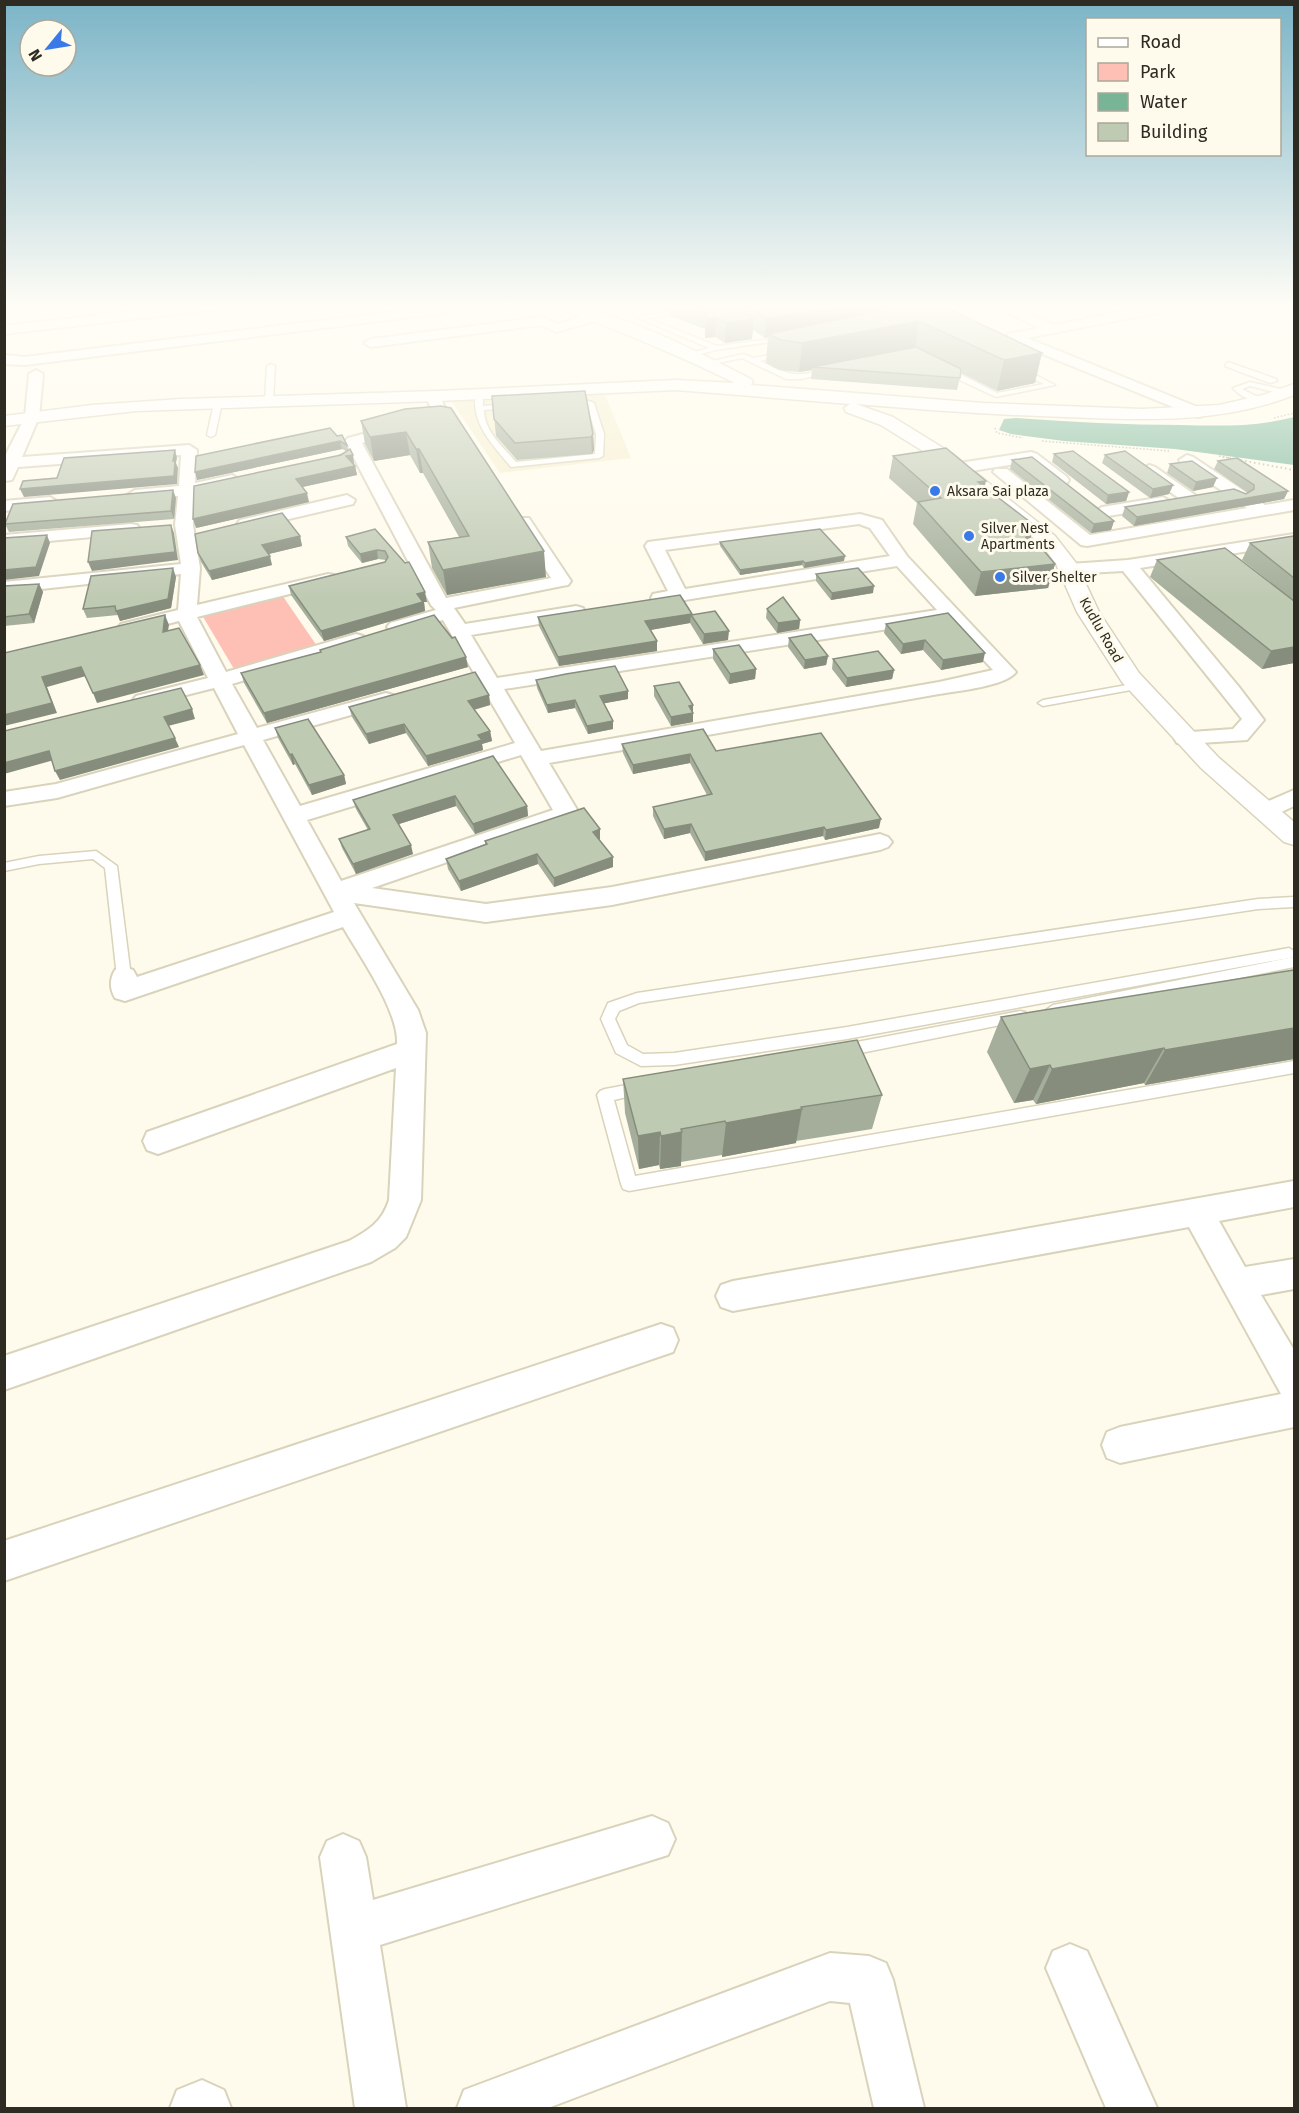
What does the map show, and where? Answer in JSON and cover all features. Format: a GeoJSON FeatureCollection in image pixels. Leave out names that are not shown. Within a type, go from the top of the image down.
{"type":"FeatureCollection","features":[{"type":"Feature","properties":{"kind":"street"},"geometry":{"type":"LineString","coordinates":[[4,480],[8,462],[32,417],[33,403]]}},
{"type":"Feature","properties":{"kind":"street"},"geometry":{"type":"LineString","coordinates":[[4,421],[78,411],[225,403]]}},
{"type":"Feature","properties":{"kind":"street"},"geometry":{"type":"LineString","coordinates":[[437,403],[452,424],[407,426],[353,441],[440,605],[562,581],[511,504]]}},
{"type":"Feature","properties":{"kind":"street","name":"Kudlu Road"},"geometry":{"type":"LineString","coordinates":[[833,403],[864,411],[887,421],[952,462],[1030,524],[1056,561],[1103,638],[1138,687],[1185,738],[1294,836]]}},
{"type":"Feature","properties":{"kind":"street"},"geometry":{"type":"LineString","coordinates":[[887,421],[900,403]]}},
{"type":"Feature","properties":{"kind":"street"},"geometry":{"type":"LineString","coordinates":[[906,403],[984,410],[1168,415],[1225,411],[1261,403]]}},
{"type":"Feature","properties":{"kind":"street"},"geometry":{"type":"LineString","coordinates":[[1174,403],[1200,413]]}},
{"type":"Feature","properties":{"kind":"street"},"geometry":{"type":"LineString","coordinates":[[4,1373],[359,1252],[389,1235],[400,1218],[405,1200],[412,1033],[404,1010],[335,892],[219,681],[187,614],[191,568],[185,531],[185,490],[189,450],[8,462]]}},
{"type":"Feature","properties":{"kind":"street"},"geometry":{"type":"LineString","coordinates":[[952,462],[1039,450]]}},
{"type":"Feature","properties":{"kind":"street"},"geometry":{"type":"LineString","coordinates":[[952,462],[1031,457],[1076,492]]}},
{"type":"Feature","properties":{"kind":"street"},"geometry":{"type":"LineString","coordinates":[[1132,458],[1200,496]]}},
{"type":"Feature","properties":{"kind":"street"},"geometry":{"type":"LineString","coordinates":[[1187,460],[1263,511]]}},
{"type":"Feature","properties":{"kind":"street"},"geometry":{"type":"LineString","coordinates":[[1001,472],[1087,541],[1294,505]]}},
{"type":"Feature","properties":{"kind":"street"},"geometry":{"type":"LineString","coordinates":[[117,496],[185,490],[249,477]]}},
{"type":"Feature","properties":{"kind":"street"},"geometry":{"type":"LineString","coordinates":[[1129,534],[1098,509],[1146,505],[1234,491]]}},
{"type":"Feature","properties":{"kind":"street"},"geometry":{"type":"LineString","coordinates":[[1127,492],[1146,505]]}},
{"type":"Feature","properties":{"kind":"street"},"geometry":{"type":"LineString","coordinates":[[232,528],[346,500]]}},
{"type":"Feature","properties":{"kind":"street"},"geometry":{"type":"LineString","coordinates":[[4,506],[61,501]]}},
{"type":"Feature","properties":{"kind":"street"},"geometry":{"type":"LineString","coordinates":[[293,816],[531,752],[939,688],[1005,672],[901,560],[876,524],[860,519],[654,546],[679,595]]}},
{"type":"Feature","properties":{"kind":"street"},"geometry":{"type":"LineString","coordinates":[[4,540],[148,528]]}},
{"type":"Feature","properties":{"kind":"street"},"geometry":{"type":"LineString","coordinates":[[1056,561],[1128,565],[1294,539]]}},
{"type":"Feature","properties":{"kind":"street"},"geometry":{"type":"LineString","coordinates":[[1214,552],[1232,566]]}},
{"type":"Feature","properties":{"kind":"street"},"geometry":{"type":"LineString","coordinates":[[645,601],[901,560]]}},
{"type":"Feature","properties":{"kind":"street"},"geometry":{"type":"LineString","coordinates":[[1128,565],[1232,691],[1253,720],[1239,735],[1185,738]]}},
{"type":"Feature","properties":{"kind":"street"},"geometry":{"type":"LineString","coordinates":[[4,588],[191,568]]}},
{"type":"Feature","properties":{"kind":"street"},"geometry":{"type":"LineString","coordinates":[[107,633],[345,574]]}},
{"type":"Feature","properties":{"kind":"street"},"geometry":{"type":"LineString","coordinates":[[459,630],[598,608]]}},
{"type":"Feature","properties":{"kind":"street"},"geometry":{"type":"LineString","coordinates":[[129,704],[219,681],[448,612],[567,813],[335,892]]}},
{"type":"Feature","properties":{"kind":"street"},"geometry":{"type":"LineString","coordinates":[[461,677],[487,678],[952,613]]}},
{"type":"Feature","properties":{"kind":"street"},"geometry":{"type":"LineString","coordinates":[[4,799],[57,791],[406,693]]}},
{"type":"Feature","properties":{"kind":"street"},"geometry":{"type":"LineString","coordinates":[[1265,811],[1294,797]]}},
{"type":"Feature","properties":{"kind":"street"},"geometry":{"type":"LineString","coordinates":[[335,892],[486,913],[612,896],[880,842]]}},
{"type":"Feature","properties":{"kind":"street"},"geometry":{"type":"LineString","coordinates":[[124,977],[125,991],[349,916]]}},
{"type":"Feature","properties":{"kind":"street"},"geometry":{"type":"LineString","coordinates":[[158,1141],[411,1051]]}},
{"type":"Feature","properties":{"kind":"street"},"geometry":{"type":"LineString","coordinates":[[733,1296],[1294,1194]]}},
{"type":"Feature","properties":{"kind":"street"},"geometry":{"type":"LineString","coordinates":[[1197,1212],[1236,1284],[1294,1382]]}},
{"type":"Feature","properties":{"kind":"street"},"geometry":{"type":"LineString","coordinates":[[1236,1284],[1294,1274]]}},
{"type":"Feature","properties":{"kind":"street"},"geometry":{"type":"LineString","coordinates":[[4,1561],[661,1340]]}},
{"type":"Feature","properties":{"kind":"street"},"geometry":{"type":"LineString","coordinates":[[1120,1445],[1294,1409]]}},
{"type":"Feature","properties":{"kind":"street"},"geometry":{"type":"LineString","coordinates":[[354,1929],[652,1839]]}},
{"type":"Feature","properties":{"kind":"street"},"geometry":{"type":"LineString","coordinates":[[343,1857],[380,2109]]}},
{"type":"Feature","properties":{"kind":"street"},"geometry":{"type":"LineString","coordinates":[[1070,1968],[1132,2109]]}},
{"type":"Feature","properties":{"kind":"street"},"geometry":{"type":"LineString","coordinates":[[482,2109],[830,1977],[869,1980],[899,2109]]}},
{"type":"Feature","properties":{"kind":"street"},"geometry":{"type":"LineString","coordinates":[[195,2109],[202,2106],[206,2109]]}},
{"type":"Feature","properties":{"kind":"lane"},"geometry":{"type":"LineString","coordinates":[[211,435],[218,403]]}},
{"type":"Feature","properties":{"kind":"lane"},"geometry":{"type":"LineString","coordinates":[[480,403],[480,418],[486,430],[514,465],[599,456],[600,434],[590,404],[562,404]]}},
{"type":"Feature","properties":{"kind":"lane"},"geometry":{"type":"LineString","coordinates":[[499,403],[527,405]]}},
{"type":"Feature","properties":{"kind":"lane"},"geometry":{"type":"LineString","coordinates":[[1043,702],[1138,687]]}},
{"type":"Feature","properties":{"kind":"lane"},"geometry":{"type":"LineString","coordinates":[[4,867],[39,860],[96,855],[111,866],[124,977]]}},
{"type":"Feature","properties":{"kind":"lane"},"geometry":{"type":"LineString","coordinates":[[1294,902],[1258,904],[637,998],[613,1007],[608,1019],[621,1048],[641,1060],[674,1059],[847,1033],[1294,952]]}},
{"type":"Feature","properties":{"kind":"lane"},"geometry":{"type":"LineString","coordinates":[[822,1054],[1294,962]]}},
{"type":"Feature","properties":{"kind":"lane"},"geometry":{"type":"LineString","coordinates":[[662,1084],[605,1095],[629,1184],[1294,1067]]}},
{"type":"Feature","properties":{"kind":"shaded area"},"geometry":{"type":"Polygon","coordinates":[[[452,403],[608,403],[631,458],[500,473],[452,403]]]}},
{"type":"Feature","properties":{"kind":"green space"},"geometry":{"type":"Polygon","coordinates":[[[282,595],[317,646],[234,669],[202,615],[282,595]]]}},
{"type":"Feature","properties":{"kind":"water"},"geometry":{"type":"Polygon","coordinates":[[[1294,417],[1294,465],[1175,449],[1064,441],[1011,434],[999,430],[1004,419],[1016,418],[1119,424],[1224,426],[1266,423],[1294,417]]]}},
{"type":"Feature","properties":{"kind":"building"},"geometry":{"type":"Polygon","coordinates":[[[493,403],[587,403],[593,434],[591,437],[515,443],[494,419],[493,403]]]}},
{"type":"Feature","properties":{"kind":"building"},"geometry":{"type":"Polygon","coordinates":[[[441,406],[451,408],[544,551],[443,570],[428,542],[469,536],[419,449],[416,449],[406,432],[370,437],[361,421],[405,409],[441,406]]]}},
{"type":"Feature","properties":{"kind":"building"},"geometry":{"type":"Polygon","coordinates":[[[330,428],[337,436],[342,435],[347,445],[340,441],[195,472],[196,456],[330,428]]]}},
{"type":"Feature","properties":{"kind":"building"},"geometry":{"type":"Polygon","coordinates":[[[946,448],[986,481],[978,482],[1034,525],[1024,527],[1029,533],[1025,539],[1030,544],[1039,545],[1055,564],[981,572],[918,502],[941,498],[893,456],[946,448]]]}},
{"type":"Feature","properties":{"kind":"building"},"geometry":{"type":"Polygon","coordinates":[[[350,449],[353,455],[346,456],[355,466],[296,479],[307,493],[193,519],[194,486],[341,455],[350,449]]]}},
{"type":"Feature","properties":{"kind":"building"},"geometry":{"type":"Polygon","coordinates":[[[175,450],[174,476],[20,489],[23,481],[57,478],[64,458],[175,450]]]}},
{"type":"Feature","properties":{"kind":"building"},"geometry":{"type":"Polygon","coordinates":[[[1073,451],[1129,492],[1108,495],[1054,454],[1073,451]]]}},
{"type":"Feature","properties":{"kind":"building"},"geometry":{"type":"Polygon","coordinates":[[[1125,451],[1173,485],[1153,489],[1105,455],[1125,451]]]}},
{"type":"Feature","properties":{"kind":"building"},"geometry":{"type":"Polygon","coordinates":[[[1032,457],[1114,521],[1094,524],[1012,460],[1032,457]]]}},
{"type":"Feature","properties":{"kind":"building"},"geometry":{"type":"Polygon","coordinates":[[[1237,458],[1288,491],[1137,517],[1125,507],[1234,489],[1246,494],[1254,489],[1254,485],[1218,461],[1237,458]]]}},
{"type":"Feature","properties":{"kind":"building"},"geometry":{"type":"Polygon","coordinates":[[[1192,461],[1217,478],[1196,482],[1170,464],[1192,461]]]}},
{"type":"Feature","properties":{"kind":"building"},"geometry":{"type":"Polygon","coordinates":[[[173,490],[171,511],[5,524],[13,504],[173,490]]]}},
{"type":"Feature","properties":{"kind":"building"},"geometry":{"type":"Polygon","coordinates":[[[282,513],[300,536],[262,545],[270,556],[209,571],[198,553],[195,534],[282,513]]]}},
{"type":"Feature","properties":{"kind":"building"},"geometry":{"type":"Polygon","coordinates":[[[171,525],[175,552],[88,562],[92,531],[171,525]]]}},
{"type":"Feature","properties":{"kind":"building"},"geometry":{"type":"Polygon","coordinates":[[[375,529],[405,563],[409,562],[425,592],[417,594],[423,602],[321,631],[289,586],[385,562],[388,557],[385,551],[377,550],[360,554],[346,537],[375,529]]]}},
{"type":"Feature","properties":{"kind":"building"},"geometry":{"type":"Polygon","coordinates":[[[820,529],[845,556],[740,570],[720,542],[820,529]]]}},
{"type":"Feature","properties":{"kind":"building"},"geometry":{"type":"Polygon","coordinates":[[[47,535],[36,567],[4,570],[4,538],[47,535]]]}},
{"type":"Feature","properties":{"kind":"building"},"geometry":{"type":"Polygon","coordinates":[[[1294,536],[1294,578],[1250,543],[1294,536]]]}},
{"type":"Feature","properties":{"kind":"building"},"geometry":{"type":"Polygon","coordinates":[[[1225,548],[1294,601],[1294,647],[1271,651],[1157,560],[1225,548]]]}},
{"type":"Feature","properties":{"kind":"building"},"geometry":{"type":"Polygon","coordinates":[[[173,568],[168,599],[116,611],[115,606],[83,609],[91,576],[173,568]]]}},
{"type":"Feature","properties":{"kind":"building"},"geometry":{"type":"Polygon","coordinates":[[[858,568],[874,586],[832,593],[816,574],[858,568]]]}},
{"type":"Feature","properties":{"kind":"building"},"geometry":{"type":"Polygon","coordinates":[[[39,584],[29,614],[4,617],[4,586],[39,584]]]}},
{"type":"Feature","properties":{"kind":"building"},"geometry":{"type":"Polygon","coordinates":[[[680,595],[692,614],[645,621],[657,641],[558,657],[538,617],[680,595]]]}},
{"type":"Feature","properties":{"kind":"building"},"geometry":{"type":"Polygon","coordinates":[[[783,597],[800,620],[778,623],[767,609],[783,597]]]}},
{"type":"Feature","properties":{"kind":"building"},"geometry":{"type":"Polygon","coordinates":[[[715,611],[729,631],[704,634],[691,615],[715,611]]]}},
{"type":"Feature","properties":{"kind":"building"},"geometry":{"type":"Polygon","coordinates":[[[948,613],[985,653],[943,660],[925,640],[903,644],[886,624],[948,613]]]}},
{"type":"Feature","properties":{"kind":"building"},"geometry":{"type":"Polygon","coordinates":[[[165,615],[163,632],[179,628],[200,665],[93,693],[81,667],[42,677],[52,703],[4,715],[4,653],[165,615]]]}},
{"type":"Feature","properties":{"kind":"building"},"geometry":{"type":"Polygon","coordinates":[[[434,615],[452,638],[455,637],[466,657],[264,713],[241,673],[321,652],[320,650],[434,615]]]}},
{"type":"Feature","properties":{"kind":"building"},"geometry":{"type":"Polygon","coordinates":[[[811,634],[828,656],[805,660],[789,638],[811,634]]]}},
{"type":"Feature","properties":{"kind":"building"},"geometry":{"type":"Polygon","coordinates":[[[739,645],[756,669],[730,674],[713,649],[739,645]]]}},
{"type":"Feature","properties":{"kind":"building"},"geometry":{"type":"Polygon","coordinates":[[[878,651],[894,670],[847,678],[833,659],[878,651]]]}},
{"type":"Feature","properties":{"kind":"building"},"geometry":{"type":"Polygon","coordinates":[[[615,666],[628,691],[600,696],[613,721],[587,726],[575,700],[547,705],[536,680],[566,674],[615,666]]]}},
{"type":"Feature","properties":{"kind":"building"},"geometry":{"type":"Polygon","coordinates":[[[475,672],[489,695],[468,701],[490,731],[478,735],[482,740],[426,756],[404,724],[366,734],[349,707],[475,672]]]}},
{"type":"Feature","properties":{"kind":"building"},"geometry":{"type":"Polygon","coordinates":[[[679,682],[693,705],[689,706],[693,713],[671,717],[654,686],[679,682]]]}},
{"type":"Feature","properties":{"kind":"building"},"geometry":{"type":"Polygon","coordinates":[[[181,688],[192,709],[164,717],[175,738],[55,771],[49,751],[4,763],[4,731],[181,688]]]}},
{"type":"Feature","properties":{"kind":"building"},"geometry":{"type":"Polygon","coordinates":[[[308,719],[344,775],[309,785],[275,728],[308,719]]]}},
{"type":"Feature","properties":{"kind":"building"},"geometry":{"type":"Polygon","coordinates":[[[703,729],[716,751],[821,733],[881,819],[826,830],[824,827],[705,852],[691,824],[664,829],[653,807],[712,794],[690,754],[633,765],[622,744],[703,729]]]}},
{"type":"Feature","properties":{"kind":"building"},"geometry":{"type":"Polygon","coordinates":[[[493,756],[527,806],[473,824],[455,796],[393,815],[411,845],[353,864],[339,839],[370,829],[353,800],[493,756]]]}},
{"type":"Feature","properties":{"kind":"building"},"geometry":{"type":"Polygon","coordinates":[[[584,808],[600,829],[593,832],[613,857],[554,878],[537,854],[459,881],[446,859],[487,844],[485,841],[584,808]]]}},
{"type":"Feature","properties":{"kind":"building"},"geometry":{"type":"Polygon","coordinates":[[[1294,970],[1294,1028],[1165,1050],[1164,1048],[1052,1069],[1050,1065],[1030,1069],[1001,1017],[1294,970]]]}},
{"type":"Feature","properties":{"kind":"building"},"geometry":{"type":"Polygon","coordinates":[[[857,1040],[882,1095],[681,1129],[682,1132],[661,1136],[660,1132],[638,1136],[623,1079],[857,1040]]]}},
{"type":"Feature","properties":{"kind":"place","name":"Aksara Sai plaza"},"geometry":{"type":"Point","coordinates":[935,491]}},
{"type":"Feature","properties":{"kind":"place","name":"Silver Nest Apartments"},"geometry":{"type":"Point","coordinates":[969,536]}},
{"type":"Feature","properties":{"kind":"place","name":"Silver Shelter"},"geometry":{"type":"Point","coordinates":[1000,577]}}]}
